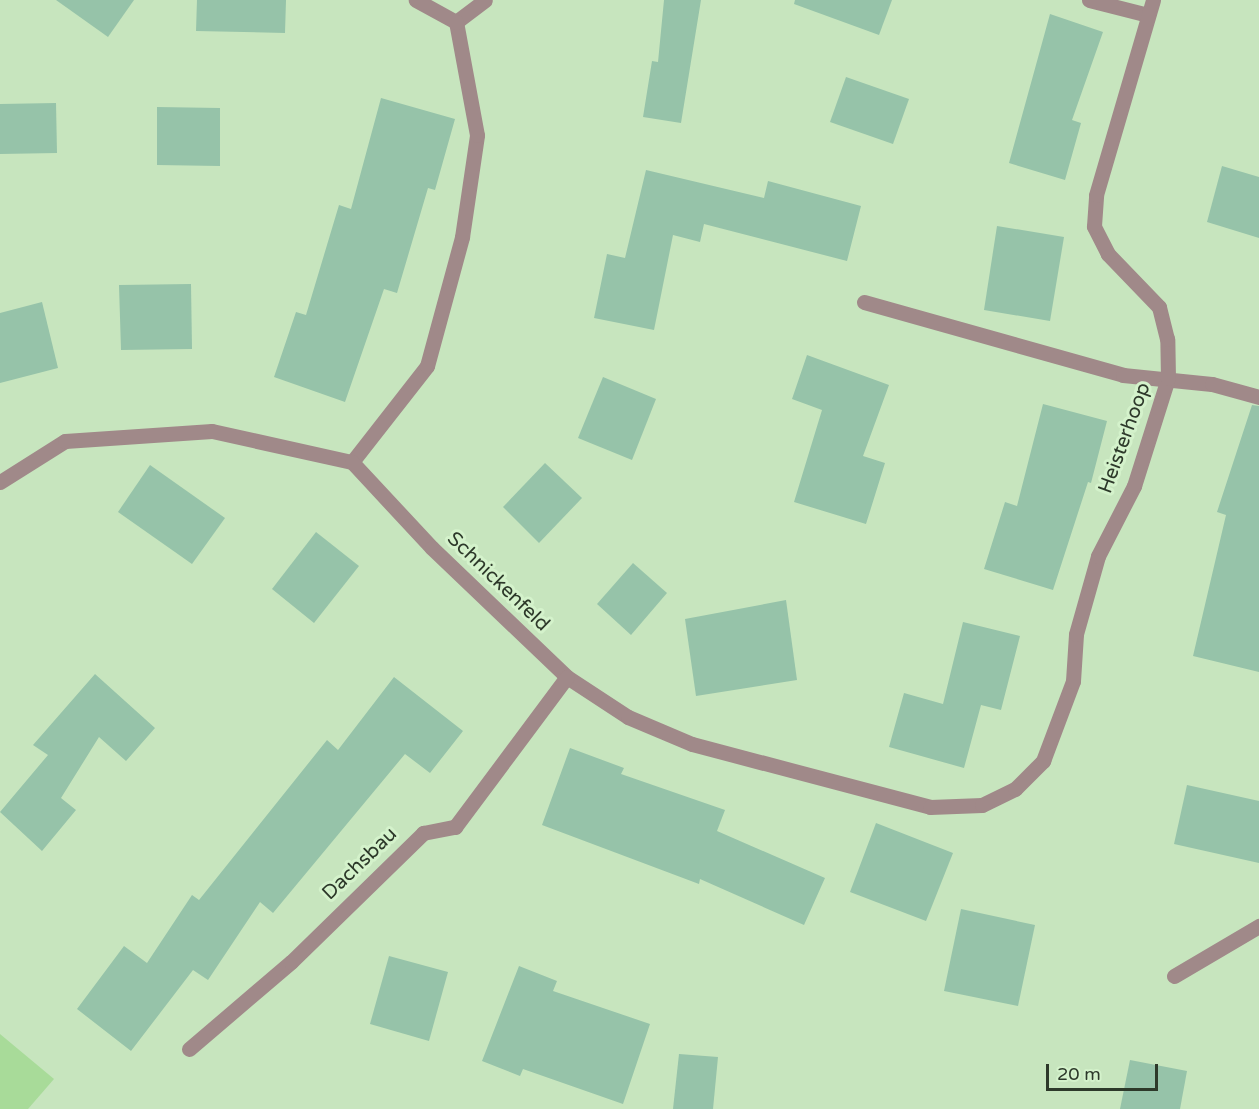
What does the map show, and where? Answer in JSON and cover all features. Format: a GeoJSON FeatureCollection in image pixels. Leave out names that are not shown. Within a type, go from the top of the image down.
{"type":"FeatureCollection","features":[{"type":"Feature","properties":{"kind":"street"},"geometry":{"type":"LineString","coordinates":[[416,0],[456,22]]}},
{"type":"Feature","properties":{"kind":"street"},"geometry":{"type":"LineString","coordinates":[[456,22],[486,0]]}},
{"type":"Feature","properties":{"kind":"street"},"geometry":{"type":"LineString","coordinates":[[1089,0],[1148,15]]}},
{"type":"Feature","properties":{"kind":"street","name":"Heisterhoop"},"geometry":{"type":"LineString","coordinates":[[982,805],[1015,789],[1043,761],[1073,681],[1076,634],[1098,556],[1134,486],[1168,378],[1167,339],[1159,307],[1108,254],[1094,226],[1096,195],[1153,0]]}},
{"type":"Feature","properties":{"kind":"street"},"geometry":{"type":"LineString","coordinates":[[0,482],[65,441],[212,431],[352,462],[427,366],[462,237],[477,135],[456,22]]}},
{"type":"Feature","properties":{"kind":"street"},"geometry":{"type":"LineString","coordinates":[[864,302],[1123,375],[1168,378],[1259,397]]}},
{"type":"Feature","properties":{"kind":"street","name":"Schnickenfeld"},"geometry":{"type":"LineString","coordinates":[[352,462],[432,548],[567,677],[628,717],[692,744],[930,807],[982,805]]}},
{"type":"Feature","properties":{"kind":"street","name":"Dachsbau"},"geometry":{"type":"LineString","coordinates":[[189,1049],[291,962],[423,833],[455,827],[567,677]]}},
{"type":"Feature","properties":{"kind":"street"},"geometry":{"type":"LineString","coordinates":[[1174,976],[1259,926]]}},
{"type":"Feature","properties":{"kind":"green space"},"geometry":{"type":"Polygon","coordinates":[[[0,1034],[54,1079],[28,1109],[0,1109],[0,1034]]]}},
{"type":"Feature","properties":{"kind":"building"},"geometry":{"type":"Polygon","coordinates":[[[56,0],[134,0],[108,37],[56,0]]]}},
{"type":"Feature","properties":{"kind":"building"},"geometry":{"type":"Polygon","coordinates":[[[197,0],[286,0],[285,33],[196,31],[197,0]]]}},
{"type":"Feature","properties":{"kind":"building"},"geometry":{"type":"Polygon","coordinates":[[[664,0],[701,0],[681,123],[643,117],[652,61],[658,62],[664,0]]]}},
{"type":"Feature","properties":{"kind":"building"},"geometry":{"type":"Polygon","coordinates":[[[795,0],[892,0],[879,35],[794,4],[795,0]]]}},
{"type":"Feature","properties":{"kind":"building"},"geometry":{"type":"Polygon","coordinates":[[[1050,14],[1103,32],[1072,120],[1081,123],[1065,180],[1009,163],[1050,14]]]}},
{"type":"Feature","properties":{"kind":"building"},"geometry":{"type":"Polygon","coordinates":[[[846,77],[909,99],[893,144],[830,122],[846,77]]]}},
{"type":"Feature","properties":{"kind":"building"},"geometry":{"type":"Polygon","coordinates":[[[381,98],[455,119],[435,190],[428,188],[397,293],[384,289],[345,402],[274,377],[296,312],[306,315],[339,205],[351,209],[381,98]]]}},
{"type":"Feature","properties":{"kind":"building"},"geometry":{"type":"Polygon","coordinates":[[[56,103],[57,153],[0,154],[0,104],[56,103]]]}},
{"type":"Feature","properties":{"kind":"building"},"geometry":{"type":"Polygon","coordinates":[[[157,107],[220,108],[220,166],[157,165],[157,107]]]}},
{"type":"Feature","properties":{"kind":"building"},"geometry":{"type":"Polygon","coordinates":[[[1222,166],[1259,177],[1259,238],[1207,222],[1222,166]]]}},
{"type":"Feature","properties":{"kind":"building"},"geometry":{"type":"Polygon","coordinates":[[[646,170],[764,198],[768,181],[861,206],[847,261],[704,224],[700,242],[673,235],[654,330],[594,318],[607,254],[625,258],[646,170]]]}},
{"type":"Feature","properties":{"kind":"building"},"geometry":{"type":"Polygon","coordinates":[[[997,226],[1064,237],[1050,321],[984,310],[997,226]]]}},
{"type":"Feature","properties":{"kind":"building"},"geometry":{"type":"Polygon","coordinates":[[[191,284],[192,349],[121,350],[119,285],[191,284]]]}},
{"type":"Feature","properties":{"kind":"building"},"geometry":{"type":"Polygon","coordinates":[[[42,302],[58,368],[0,383],[0,313],[42,302]]]}},
{"type":"Feature","properties":{"kind":"building"},"geometry":{"type":"Polygon","coordinates":[[[807,355],[889,385],[863,456],[885,463],[866,524],[794,502],[822,410],[792,399],[807,355]]]}},
{"type":"Feature","properties":{"kind":"building"},"geometry":{"type":"Polygon","coordinates":[[[603,377],[656,399],[632,460],[578,438],[603,377]]]}},
{"type":"Feature","properties":{"kind":"building"},"geometry":{"type":"Polygon","coordinates":[[[1043,404],[1107,421],[1091,483],[1088,482],[1053,590],[984,569],[1005,502],[1017,506],[1043,404]]]}},
{"type":"Feature","properties":{"kind":"building"},"geometry":{"type":"Polygon","coordinates":[[[1252,405],[1259,406],[1259,672],[1193,656],[1226,515],[1217,512],[1252,405]]]}},
{"type":"Feature","properties":{"kind":"building"},"geometry":{"type":"Polygon","coordinates":[[[545,463],[582,498],[539,543],[503,507],[545,463]]]}},
{"type":"Feature","properties":{"kind":"building"},"geometry":{"type":"Polygon","coordinates":[[[150,465],[225,518],[192,564],[118,512],[150,465]]]}},
{"type":"Feature","properties":{"kind":"building"},"geometry":{"type":"Polygon","coordinates":[[[316,532],[359,566],[314,623],[272,589],[316,532]]]}},
{"type":"Feature","properties":{"kind":"building"},"geometry":{"type":"Polygon","coordinates":[[[633,563],[667,593],[631,635],[597,604],[633,563]]]}},
{"type":"Feature","properties":{"kind":"building"},"geometry":{"type":"Polygon","coordinates":[[[786,600],[797,680],[696,696],[685,619],[786,600]]]}},
{"type":"Feature","properties":{"kind":"building"},"geometry":{"type":"Polygon","coordinates":[[[963,622],[1020,636],[1001,710],[981,705],[964,768],[889,747],[904,693],[943,704],[963,622]]]}},
{"type":"Feature","properties":{"kind":"building"},"geometry":{"type":"Polygon","coordinates":[[[95,674],[155,728],[126,761],[99,737],[61,798],[76,810],[42,851],[0,812],[48,755],[33,745],[95,674]]]}},
{"type":"Feature","properties":{"kind":"building"},"geometry":{"type":"Polygon","coordinates":[[[394,677],[463,731],[430,773],[405,754],[273,913],[260,902],[208,980],[193,970],[131,1051],[77,1009],[124,946],[147,963],[192,895],[199,900],[327,740],[338,750],[394,677]]]}},
{"type":"Feature","properties":{"kind":"building"},"geometry":{"type":"Polygon","coordinates":[[[570,748],[624,768],[621,774],[725,810],[717,831],[825,878],[804,925],[700,879],[699,884],[542,825],[570,748]]]}},
{"type":"Feature","properties":{"kind":"building"},"geometry":{"type":"Polygon","coordinates":[[[1187,785],[1259,801],[1259,863],[1174,844],[1187,785]]]}},
{"type":"Feature","properties":{"kind":"building"},"geometry":{"type":"Polygon","coordinates":[[[876,823],[953,853],[926,921],[850,892],[876,823]]]}},
{"type":"Feature","properties":{"kind":"building"},"geometry":{"type":"Polygon","coordinates":[[[961,909],[1035,925],[1018,1006],[944,991],[961,909]]]}},
{"type":"Feature","properties":{"kind":"building"},"geometry":{"type":"Polygon","coordinates":[[[389,956],[448,972],[429,1041],[370,1024],[389,956]]]}},
{"type":"Feature","properties":{"kind":"building"},"geometry":{"type":"Polygon","coordinates":[[[519,966],[557,981],[553,991],[650,1024],[623,1104],[523,1069],[520,1076],[482,1061],[519,966]]]}},
{"type":"Feature","properties":{"kind":"building"},"geometry":{"type":"Polygon","coordinates":[[[679,1054],[718,1057],[713,1109],[673,1109],[679,1054]]]}},
{"type":"Feature","properties":{"kind":"building"},"geometry":{"type":"Polygon","coordinates":[[[1130,1060],[1187,1071],[1180,1109],[1120,1109],[1130,1060]]]}}]}
